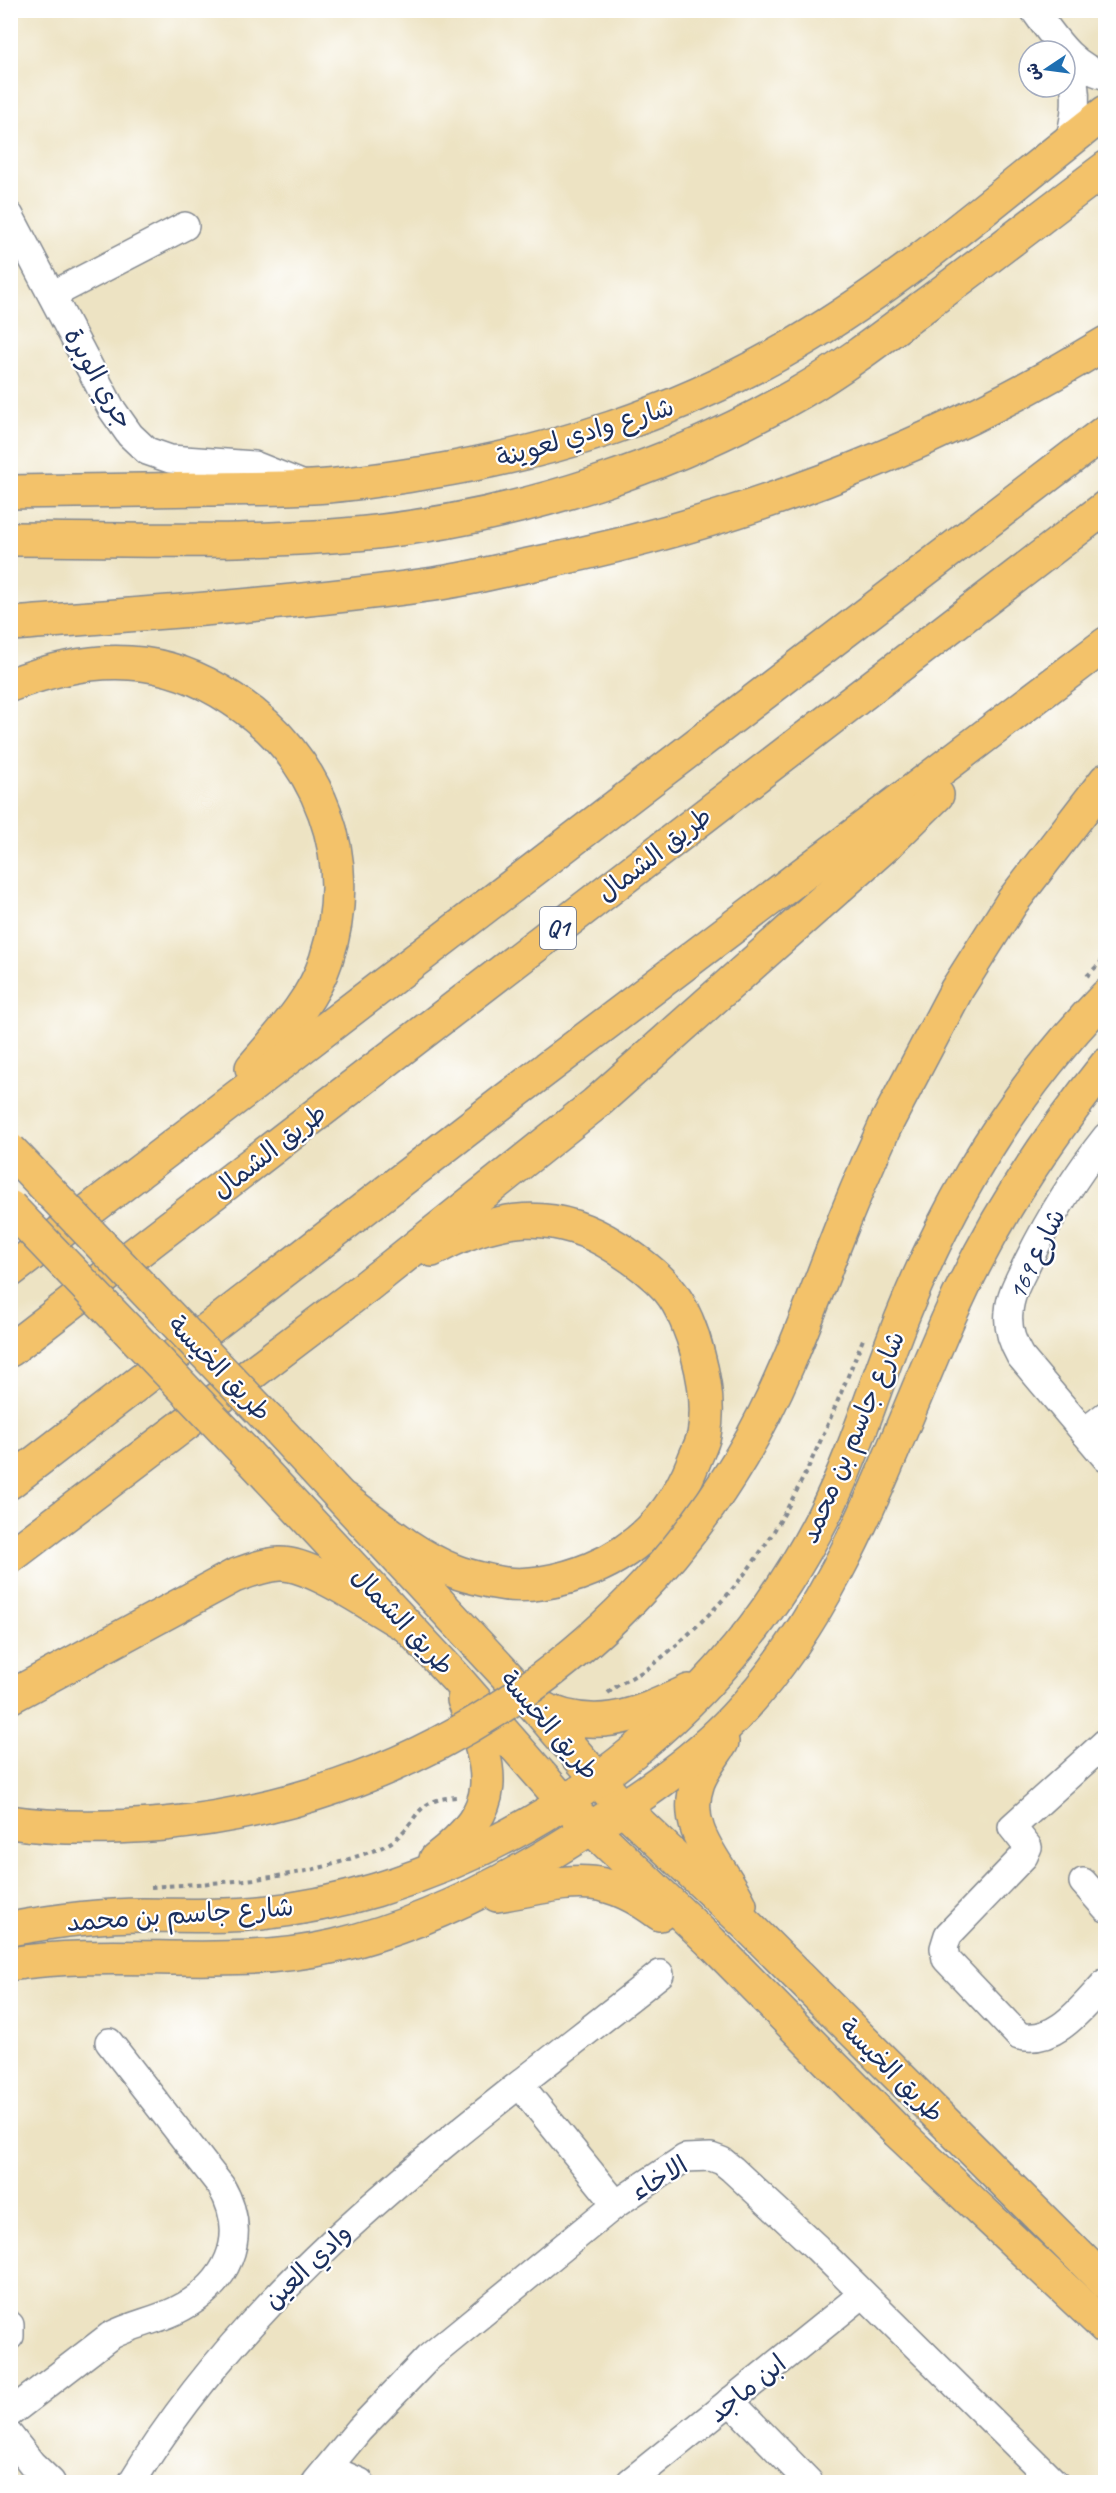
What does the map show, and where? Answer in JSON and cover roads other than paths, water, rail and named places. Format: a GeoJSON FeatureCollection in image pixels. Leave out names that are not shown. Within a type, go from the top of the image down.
{"type":"FeatureCollection","features":[{"type":"Feature","properties":{"kind":"main road","name":"شارع وادي لعوينة"},"geometry":{"type":"LineString","coordinates":[[10,492],[310,487],[384,480],[502,459],[558,446],[637,421],[707,390],[783,351],[874,293],[950,237],[1106,111]]}},
{"type":"Feature","properties":{"kind":"main road","name":"شارع وادي لعوينة"},"geometry":{"type":"LineString","coordinates":[[10,539],[241,539],[375,532],[436,524],[516,507],[618,476],[738,426],[802,392],[859,355],[1106,168]]}},
{"type":"Feature","properties":{"kind":"main road"},"geometry":{"type":"LineString","coordinates":[[10,624],[225,607],[436,584],[588,553],[705,522],[829,478],[947,430],[1058,373],[1106,343]]}},
{"type":"Feature","properties":{"kind":"main road"},"geometry":{"type":"LineString","coordinates":[[10,1271],[1106,431]]}},
{"type":"Feature","properties":{"kind":"main road","name":"طريق الشمال"},"geometry":{"type":"LineString","coordinates":[[10,1350],[1106,507]]}},
{"type":"Feature","properties":{"kind":"main road"},"geometry":{"type":"LineString","coordinates":[[10,1482],[504,1101],[1106,645]]}},
{"type":"Feature","properties":{"kind":"main road"},"geometry":{"type":"LineString","coordinates":[[10,685],[56,670],[108,662],[132,663],[181,674],[223,693],[269,727],[304,766],[315,788],[332,836],[337,879],[336,915],[326,963],[303,1006],[210,1116]]}},
{"type":"Feature","properties":{"kind":"main road"},"geometry":{"type":"LineString","coordinates":[[10,1557],[367,1286],[595,1104],[871,858],[939,794],[954,774],[964,753]]}},
{"type":"Feature","properties":{"kind":"main road"},"geometry":{"type":"LineString","coordinates":[[10,1822],[71,1827],[129,1827],[199,1820],[258,1810],[315,1794],[398,1764],[470,1727],[531,1689],[582,1648],[675,1553],[704,1514],[741,1457],[781,1382],[859,1184],[886,1124],[957,989],[1019,893],[1106,780]]}},
{"type":"Feature","properties":{"kind":"main road","name":"شارع جاسم بن محمد"},"geometry":{"type":"LineString","coordinates":[[10,1929],[116,1916],[260,1913],[341,1899],[410,1878],[490,1845],[564,1802],[598,1780],[676,1716],[744,1642],[800,1559],[824,1515],[844,1469],[901,1318],[947,1218],[991,1142],[1042,1070],[1095,987]]}},
{"type":"Feature","properties":{"kind":"main road","name":"شارع جاسم بن محمد"},"geometry":{"type":"LineString","coordinates":[[10,1964],[79,1957],[234,1959],[300,1952],[398,1928],[527,1867],[591,1828],[690,1759],[736,1716],[797,1640],[861,1526],[950,1315],[972,1270],[1027,1173],[1067,1115],[1106,1065]]}},
{"type":"Feature","properties":{"kind":"main road","name":"طريق الخيسة"},"geometry":{"type":"LineString","coordinates":[[10,1150],[344,1500],[532,1703],[622,1807],[748,1926],[1101,2273]]}},
{"type":"Feature","properties":{"kind":"main road","name":"طريق الشمال"},"geometry":{"type":"LineString","coordinates":[[10,1207],[244,1451],[454,1676],[564,1802],[591,1828]]}},
{"type":"Feature","properties":{"kind":"main road"},"geometry":{"type":"LineString","coordinates":[[344,1500],[411,1548],[455,1572],[496,1582],[536,1584],[574,1576],[608,1562],[635,1545],[660,1521],[685,1486],[704,1436],[706,1383],[693,1335],[670,1291],[643,1264],[600,1236],[553,1220],[516,1220],[490,1225],[449,1241],[367,1286]]}},
{"type":"Feature","properties":{"kind":"main road"},"geometry":{"type":"LineString","coordinates":[[10,1698],[234,1576],[277,1564],[291,1564],[311,1570],[407,1626]]}},
{"type":"Feature","properties":{"kind":"main road"},"geometry":{"type":"LineString","coordinates":[[410,1878],[464,1836],[473,1824],[486,1795],[488,1781],[485,1753],[454,1676]]}},
{"type":"Feature","properties":{"kind":"main road"},"geometry":{"type":"LineString","coordinates":[[532,1703],[559,1715],[600,1722],[647,1710],[711,1680]]}},
{"type":"Feature","properties":{"kind":"main road"},"geometry":{"type":"LineString","coordinates":[[736,1716],[698,1783],[694,1819],[700,1840],[733,1891],[748,1926]]}},
{"type":"Feature","properties":{"kind":"main road","name":"طريق الخيسة"},"geometry":{"type":"LineString","coordinates":[[591,1828],[711,1942],[875,2111],[1106,2328]]}},
{"type":"Feature","properties":{"kind":"main road"},"geometry":{"type":"LineString","coordinates":[[459,1901],[561,1882],[597,1883],[629,1893],[672,1922],[711,1942]]}},
{"type":"Feature","properties":{"kind":"street"},"geometry":{"type":"LineString","coordinates":[[1034,10],[1055,39]]}},
{"type":"Feature","properties":{"kind":"street"},"geometry":{"type":"LineString","coordinates":[[1077,61],[1086,68],[1106,76]]}},
{"type":"Feature","properties":{"kind":"street"},"geometry":{"type":"LineString","coordinates":[[1069,140],[1074,125],[1076,99]]}},
{"type":"Feature","properties":{"kind":"street","name":"جري الوبرة"},"geometry":{"type":"LineString","coordinates":[[10,216],[111,408],[130,435],[147,451],[170,459],[254,465],[310,487]]}},
{"type":"Feature","properties":{"kind":"street"},"geometry":{"type":"LineString","coordinates":[[52,295],[185,226]]}},
{"type":"Feature","properties":{"kind":"street","name":"شارع 169"},"geometry":{"type":"LineString","coordinates":[[1106,1137],[1054,1213],[1015,1288],[1009,1311],[1010,1334],[1020,1356],[1106,1458]]}},
{"type":"Feature","properties":{"kind":"street"},"geometry":{"type":"LineString","coordinates":[[1083,1432],[1106,1415]]}},
{"type":"Feature","properties":{"kind":"street"},"geometry":{"type":"LineString","coordinates":[[1106,1742],[1012,1827],[1028,1847],[1024,1856],[948,1935],[944,1948],[946,1959],[1019,2036],[1031,2039],[1043,2036],[1064,2025],[1106,1982]]}},
{"type":"Feature","properties":{"kind":"street"},"geometry":{"type":"LineString","coordinates":[[1083,1882],[1106,1908]]}},
{"type":"Feature","properties":{"kind":"street","name":"وادي العين"},"geometry":{"type":"LineString","coordinates":[[132,2482],[203,2380],[249,2325],[303,2268],[408,2173],[660,1974]]}},
{"type":"Feature","properties":{"kind":"street"},"geometry":{"type":"LineString","coordinates":[[10,2413],[110,2336],[177,2310],[199,2296],[224,2269],[233,2246],[233,2215],[221,2186],[109,2042]]}},
{"type":"Feature","properties":{"kind":"street"},"geometry":{"type":"LineString","coordinates":[[520,2085],[616,2204]]}},
{"type":"Feature","properties":{"kind":"street","name":"الاخاء"},"geometry":{"type":"LineString","coordinates":[[322,2475],[359,2430],[428,2358],[616,2204],[685,2158],[698,2155],[722,2161],[732,2169],[1054,2482]]}},
{"type":"Feature","properties":{"kind":"street","name":"ابن ماجد"},"geometry":{"type":"LineString","coordinates":[[630,2482],[863,2294]]}},
{"type":"Feature","properties":{"kind":"street"},"geometry":{"type":"LineString","coordinates":[[10,2325],[10,2336]]}},
{"type":"Feature","properties":{"kind":"street"},"geometry":{"type":"LineString","coordinates":[[730,2402],[809,2482]]}},
{"type":"Feature","properties":{"kind":"street"},"geometry":{"type":"LineString","coordinates":[[10,2436],[32,2464],[51,2482]]}},
{"type":"Feature","properties":{"kind":"street"},"geometry":{"type":"LineString","coordinates":[[322,2475],[360,2482]]}}]}
